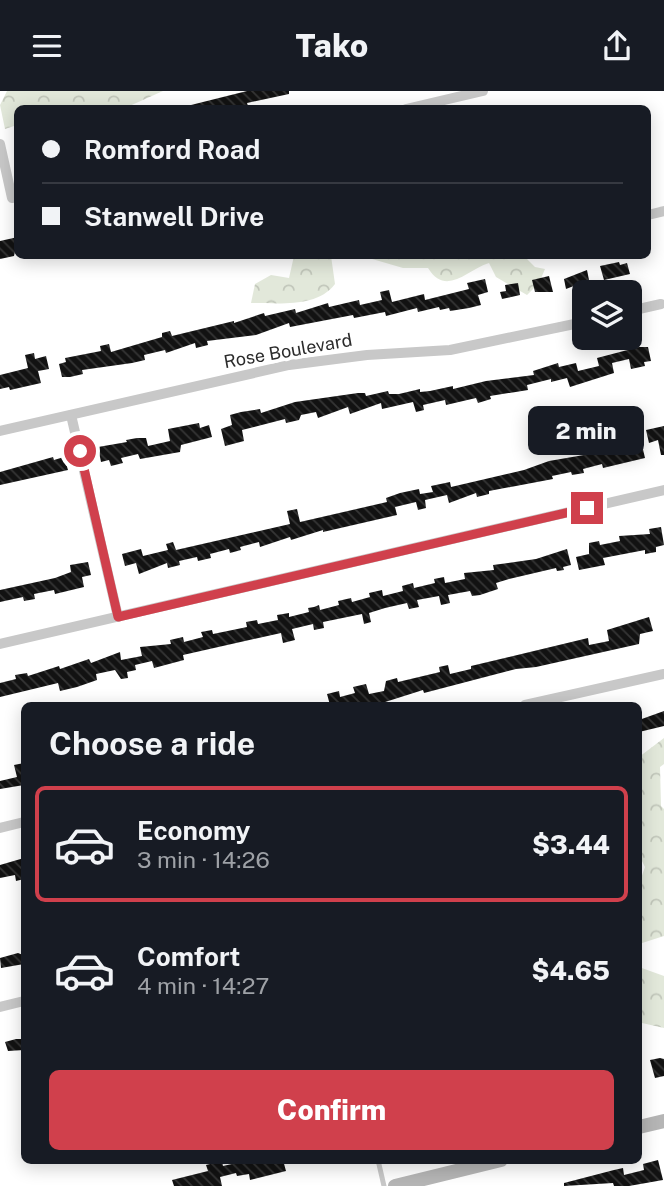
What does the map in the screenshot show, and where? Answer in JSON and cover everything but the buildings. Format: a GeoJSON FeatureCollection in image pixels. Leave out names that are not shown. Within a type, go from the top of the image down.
{"type":"FeatureCollection","features":[{"type":"Feature","properties":{"kind":"street"},"geometry":{"type":"LineString","coordinates":[[423,105],[483,91]]}},
{"type":"Feature","properties":{"kind":"street"},"geometry":{"type":"LineString","coordinates":[[0,144],[14,193]]}},
{"type":"Feature","properties":{"kind":"street"},"geometry":{"type":"LineString","coordinates":[[642,309],[661,305]]}},
{"type":"Feature","properties":{"kind":"street","name":"Rose Boulevard"},"geometry":{"type":"LineString","coordinates":[[0,431],[289,365],[367,355],[450,350],[572,325]]}},
{"type":"Feature","properties":{"kind":"street"},"geometry":{"type":"LineString","coordinates":[[71,415],[118,617]]}},
{"type":"Feature","properties":{"kind":"street"},"geometry":{"type":"LineString","coordinates":[[0,644],[664,490]]}},
{"type":"Feature","properties":{"kind":"street"},"geometry":{"type":"LineString","coordinates":[[547,702],[664,674]]}},
{"type":"Feature","properties":{"kind":"street"},"geometry":{"type":"LineString","coordinates":[[0,828],[21,823]]}},
{"type":"Feature","properties":{"kind":"street"},"geometry":{"type":"LineString","coordinates":[[0,1007],[21,1003]]}},
{"type":"Feature","properties":{"kind":"street"},"geometry":{"type":"LineString","coordinates":[[642,1126],[664,1121]]}},
{"type":"Feature","properties":{"kind":"street"},"geometry":{"type":"LineString","coordinates":[[395,1186],[485,1164]]}},
{"type":"Feature","properties":{"kind":"lane"},"geometry":{"type":"LineString","coordinates":[[379,1164],[384,1186]]}},
{"type":"Feature","properties":{"kind":"green space"},"geometry":{"type":"Polygon","coordinates":[[[7,91],[163,91],[132,105],[14,105],[14,126],[5,129],[0,105],[7,91]]]}},
{"type":"Feature","properties":{"kind":"green space"},"geometry":{"type":"Polygon","coordinates":[[[293,259],[331,259],[335,284],[318,297],[297,303],[251,303],[255,284],[271,275],[289,278],[293,259]]]}},
{"type":"Feature","properties":{"kind":"green space"},"geometry":{"type":"Polygon","coordinates":[[[372,259],[527,259],[535,267],[545,269],[539,283],[527,295],[496,277],[489,263],[449,281],[435,276],[428,268],[403,268],[372,259]]]}},
{"type":"Feature","properties":{"kind":"green space"},"geometry":{"type":"Polygon","coordinates":[[[664,738],[664,764],[660,767],[661,806],[664,809],[664,936],[642,943],[642,876],[645,867],[642,861],[642,755],[664,738]]]}},
{"type":"Feature","properties":{"kind":"green space"},"geometry":{"type":"Polygon","coordinates":[[[642,968],[664,976],[664,1028],[642,1023],[642,968]]]}},
{"type":"Feature","properties":{"kind":"route"},"geometry":{"type":"LineString","coordinates":[[80,451],[118,617],[587,508]]}}]}
